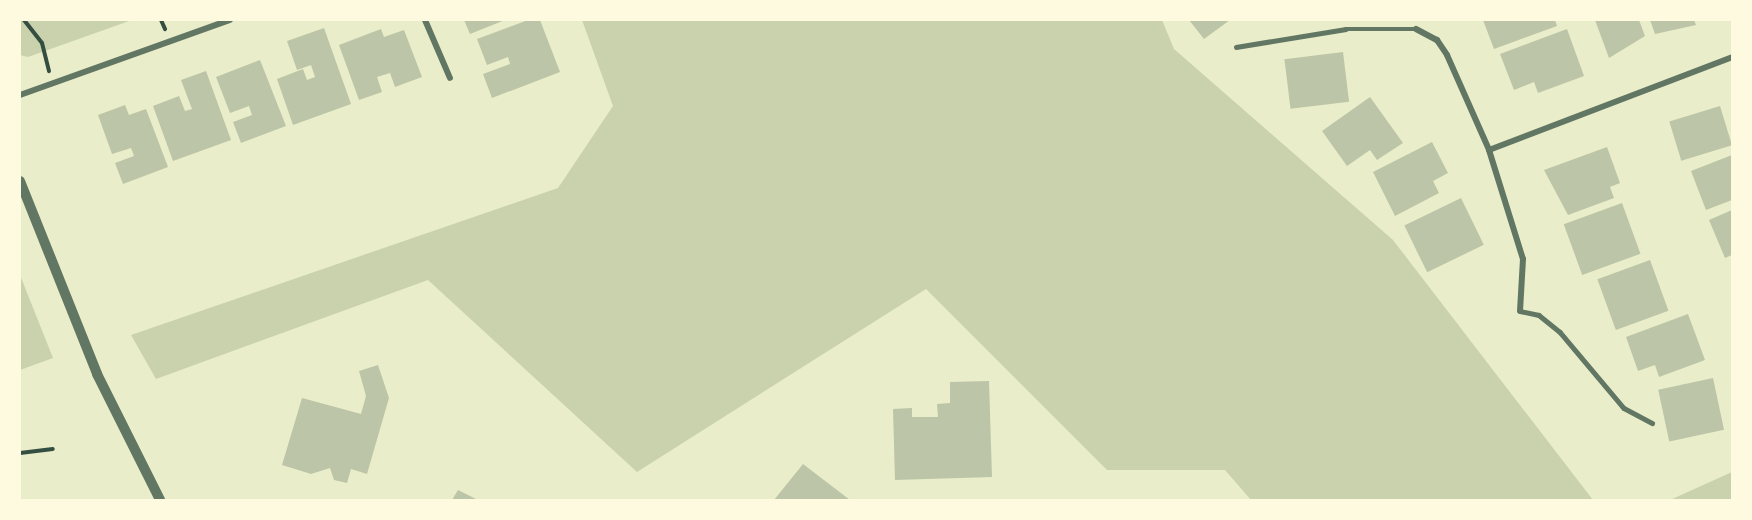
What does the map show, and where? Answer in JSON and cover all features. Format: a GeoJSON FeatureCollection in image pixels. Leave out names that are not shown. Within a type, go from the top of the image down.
{"type":"FeatureCollection","features":[{"type":"Feature","properties":{"kind":"street"},"geometry":{"type":"LineString","coordinates":[[20,95],[230,20]]}},
{"type":"Feature","properties":{"kind":"street"},"geometry":{"type":"LineString","coordinates":[[425,20],[450,78]]}},
{"type":"Feature","properties":{"kind":"street"},"geometry":{"type":"LineString","coordinates":[[1416,29],[1437,40],[1448,55],[1489,150],[1523,259],[1520,311]]}},
{"type":"Feature","properties":{"kind":"street"},"geometry":{"type":"LineString","coordinates":[[1489,150],[1732,57]]}},
{"type":"Feature","properties":{"kind":"street"},"geometry":{"type":"LineString","coordinates":[[20,181],[97,374],[160,501]]}},
{"type":"Feature","properties":{"kind":"lane"},"geometry":{"type":"LineString","coordinates":[[1236,47],[1346,29],[1416,29]]}},
{"type":"Feature","properties":{"kind":"lane"},"geometry":{"type":"LineString","coordinates":[[1520,311],[1539,315],[1560,332],[1624,408],[1652,423]]}},
{"type":"Feature","properties":{"kind":"path"},"geometry":{"type":"LineString","coordinates":[[24,20],[42,43],[54,83]]}},
{"type":"Feature","properties":{"kind":"path"},"geometry":{"type":"LineString","coordinates":[[20,453],[53,449]]}},
{"type":"Feature","properties":{"kind":"green space"},"geometry":{"type":"Polygon","coordinates":[[[20,20],[132,20],[28,57],[20,55],[20,20]]]}},
{"type":"Feature","properties":{"kind":"green space"},"geometry":{"type":"Polygon","coordinates":[[[582,20],[1162,20],[1174,49],[1393,240],[1593,500],[1251,500],[1225,470],[1107,470],[926,289],[637,472],[428,280],[156,379],[131,335],[558,188],[613,106],[582,20]]]}},
{"type":"Feature","properties":{"kind":"green space"},"geometry":{"type":"Polygon","coordinates":[[[20,275],[53,358],[20,370],[20,275]]]}},
{"type":"Feature","properties":{"kind":"green space"},"geometry":{"type":"Polygon","coordinates":[[[1732,472],[1732,500],[1670,500],[1732,472]]]}},
{"type":"Feature","properties":{"kind":"building"},"geometry":{"type":"Polygon","coordinates":[[[464,20],[505,20],[470,34],[464,20]]]}},
{"type":"Feature","properties":{"kind":"building"},"geometry":{"type":"Polygon","coordinates":[[[528,20],[540,20],[560,72],[492,98],[483,74],[510,64],[508,57],[487,65],[477,39],[528,20]]]}},
{"type":"Feature","properties":{"kind":"building"},"geometry":{"type":"Polygon","coordinates":[[[1189,20],[1230,20],[1204,39],[1189,20]]]}},
{"type":"Feature","properties":{"kind":"building"},"geometry":{"type":"Polygon","coordinates":[[[1483,20],[1555,20],[1557,26],[1494,49],[1483,20]]]}},
{"type":"Feature","properties":{"kind":"building"},"geometry":{"type":"Polygon","coordinates":[[[1595,20],[1639,20],[1645,36],[1609,58],[1595,20]]]}},
{"type":"Feature","properties":{"kind":"building"},"geometry":{"type":"Polygon","coordinates":[[[1650,20],[1694,20],[1696,25],[1655,34],[1650,20]]]}},
{"type":"Feature","properties":{"kind":"building"},"geometry":{"type":"Polygon","coordinates":[[[324,28],[351,104],[293,125],[277,79],[303,69],[307,80],[315,77],[311,65],[297,70],[287,41],[324,28]]]}},
{"type":"Feature","properties":{"kind":"building"},"geometry":{"type":"Polygon","coordinates":[[[381,29],[384,37],[404,30],[422,77],[395,87],[390,73],[377,77],[382,92],[359,100],[339,45],[381,29]]]}},
{"type":"Feature","properties":{"kind":"building"},"geometry":{"type":"Polygon","coordinates":[[[1567,29],[1584,76],[1538,93],[1534,82],[1514,90],[1500,54],[1567,29]]]}},
{"type":"Feature","properties":{"kind":"building"},"geometry":{"type":"Polygon","coordinates":[[[1343,52],[1349,102],[1291,109],[1284,59],[1343,52]]]}},
{"type":"Feature","properties":{"kind":"building"},"geometry":{"type":"Polygon","coordinates":[[[260,60],[286,126],[241,143],[233,122],[252,115],[249,106],[230,113],[216,77],[260,60]]]}},
{"type":"Feature","properties":{"kind":"building"},"geometry":{"type":"Polygon","coordinates":[[[206,71],[231,140],[173,161],[153,106],[179,96],[185,111],[192,109],[181,80],[206,71]]]}},
{"type":"Feature","properties":{"kind":"building"},"geometry":{"type":"Polygon","coordinates":[[[1370,97],[1403,143],[1377,160],[1370,150],[1347,166],[1322,131],[1370,97]]]}},
{"type":"Feature","properties":{"kind":"building"},"geometry":{"type":"Polygon","coordinates":[[[125,105],[129,115],[146,109],[168,167],[123,184],[115,163],[134,156],[131,148],[112,154],[98,115],[125,105]]]}},
{"type":"Feature","properties":{"kind":"building"},"geometry":{"type":"Polygon","coordinates":[[[1720,106],[1732,145],[1681,161],[1669,121],[1720,106]]]}},
{"type":"Feature","properties":{"kind":"building"},"geometry":{"type":"Polygon","coordinates":[[[1432,142],[1448,173],[1433,181],[1439,193],[1395,216],[1373,172],[1432,142]]]}},
{"type":"Feature","properties":{"kind":"building"},"geometry":{"type":"Polygon","coordinates":[[[1607,147],[1620,183],[1610,187],[1614,198],[1568,215],[1544,170],[1607,147]]]}},
{"type":"Feature","properties":{"kind":"building"},"geometry":{"type":"Polygon","coordinates":[[[1732,155],[1732,200],[1706,210],[1691,171],[1732,155]]]}},
{"type":"Feature","properties":{"kind":"building"},"geometry":{"type":"Polygon","coordinates":[[[1461,198],[1484,245],[1427,272],[1404,226],[1461,198]]]}},
{"type":"Feature","properties":{"kind":"building"},"geometry":{"type":"Polygon","coordinates":[[[1622,203],[1640,254],[1582,275],[1564,224],[1622,203]]]}},
{"type":"Feature","properties":{"kind":"building"},"geometry":{"type":"Polygon","coordinates":[[[1732,210],[1732,255],[1725,258],[1709,220],[1732,210]]]}},
{"type":"Feature","properties":{"kind":"building"},"geometry":{"type":"Polygon","coordinates":[[[1650,260],[1668,311],[1616,330],[1597,279],[1650,260]]]}},
{"type":"Feature","properties":{"kind":"building"},"geometry":{"type":"Polygon","coordinates":[[[1688,314],[1705,360],[1659,377],[1655,365],[1638,371],[1626,337],[1688,314]]]}},
{"type":"Feature","properties":{"kind":"building"},"geometry":{"type":"Polygon","coordinates":[[[378,365],[389,398],[367,474],[351,469],[347,483],[334,480],[330,468],[311,474],[282,465],[302,398],[361,414],[366,396],[359,371],[378,365]]]}},
{"type":"Feature","properties":{"kind":"building"},"geometry":{"type":"Polygon","coordinates":[[[1713,378],[1724,430],[1669,441],[1658,390],[1713,378]]]}},
{"type":"Feature","properties":{"kind":"building"},"geometry":{"type":"Polygon","coordinates":[[[989,381],[992,477],[895,480],[893,409],[912,408],[912,417],[938,417],[937,404],[950,403],[950,382],[989,381]]]}},
{"type":"Feature","properties":{"kind":"building"},"geometry":{"type":"Polygon","coordinates":[[[803,464],[850,500],[774,500],[803,464]]]}},
{"type":"Feature","properties":{"kind":"building"},"geometry":{"type":"Polygon","coordinates":[[[458,490],[478,500],[452,500],[458,490]]]}}]}
